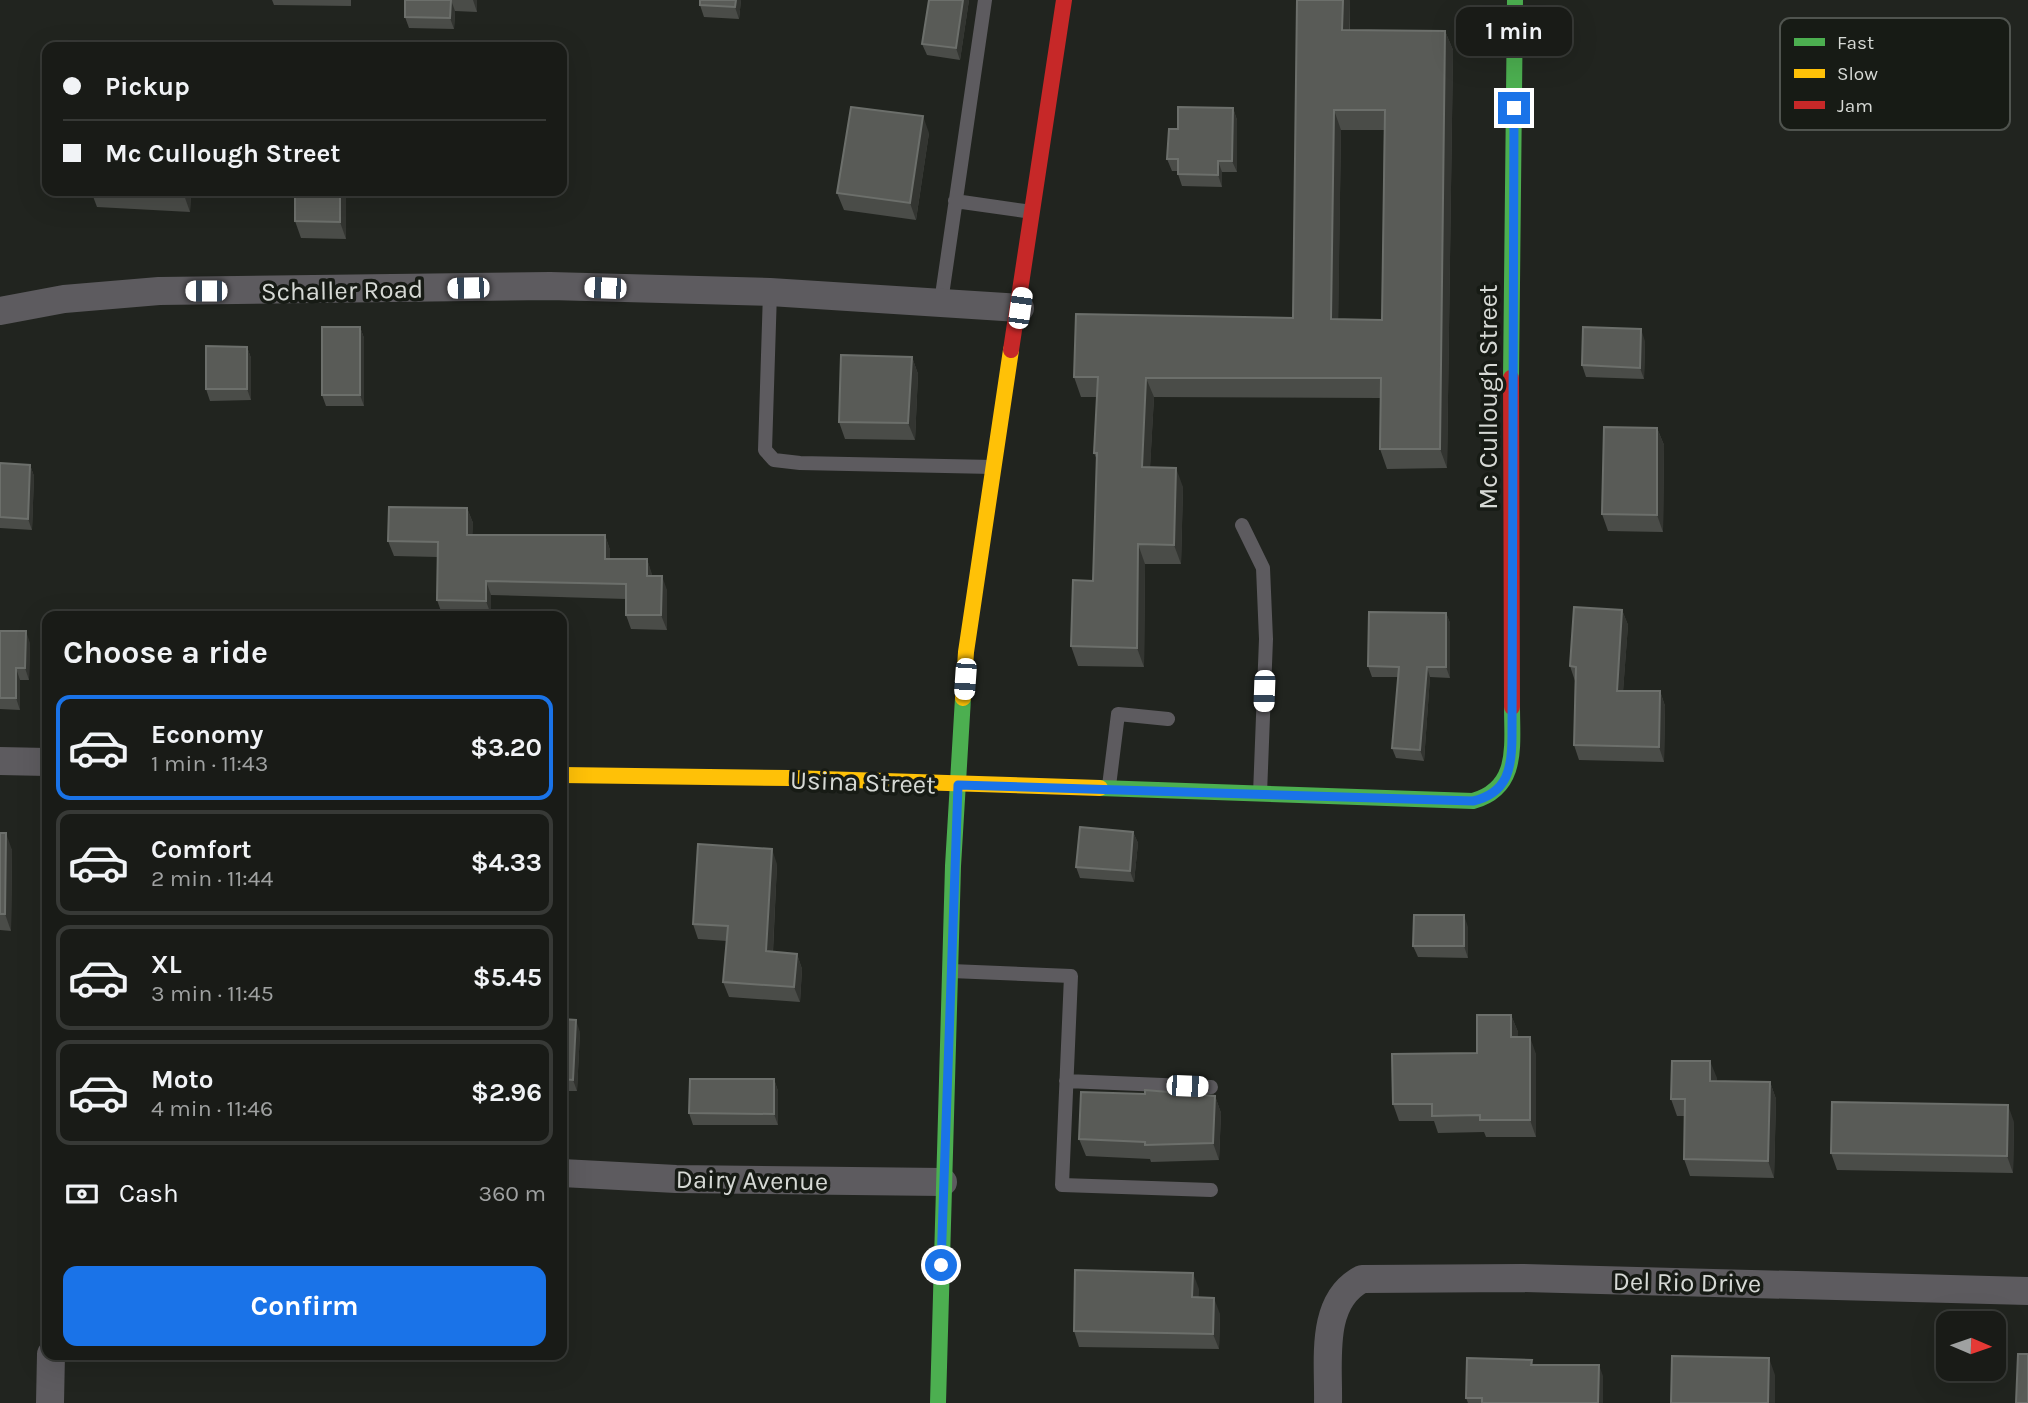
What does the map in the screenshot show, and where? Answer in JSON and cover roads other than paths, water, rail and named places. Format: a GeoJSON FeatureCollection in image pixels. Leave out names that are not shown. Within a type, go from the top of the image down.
{"type":"FeatureCollection","features":[{"type":"Feature","properties":{"kind":"main road"},"geometry":{"type":"LineString","coordinates":[[938,1403],[950,971],[966,652],[1034,212],[1060,0]]}},
{"type":"Feature","properties":{"kind":"main road","name":"Mc Cullough Street"},"geometry":{"type":"LineString","coordinates":[[1498,791],[1510,774],[1512,760],[1511,391],[1515,0]]}},
{"type":"Feature","properties":{"kind":"main road","name":"Usina Street"},"geometry":{"type":"LineString","coordinates":[[567,775],[790,778],[1473,801],[1498,791]]}},
{"type":"Feature","properties":{"kind":"street","name":"Schaller Road"},"geometry":{"type":"LineString","coordinates":[[0,311],[64,299],[159,291],[550,286],[770,292],[1020,308]]}},
{"type":"Feature","properties":{"kind":"street"},"geometry":{"type":"LineString","coordinates":[[0,761],[42,762]]}},
{"type":"Feature","properties":{"kind":"street","name":"Dairy Avenue"},"geometry":{"type":"LineString","coordinates":[[567,1173],[676,1179],[943,1182]]}},
{"type":"Feature","properties":{"kind":"street","name":"Del Rio Drive"},"geometry":{"type":"LineString","coordinates":[[1328,1403],[1329,1336],[1338,1297],[1348,1286],[1362,1279],[1521,1278],[2028,1290]]}},
{"type":"Feature","properties":{"kind":"street"},"geometry":{"type":"LineString","coordinates":[[50,1403],[51,1360]]}},
{"type":"Feature","properties":{"kind":"lane"},"geometry":{"type":"LineString","coordinates":[[941,302],[985,0]]}},
{"type":"Feature","properties":{"kind":"lane"},"geometry":{"type":"LineString","coordinates":[[955,201],[1034,212]]}},
{"type":"Feature","properties":{"kind":"lane"},"geometry":{"type":"LineString","coordinates":[[770,292],[765,450],[774,460],[800,463],[995,467]]}},
{"type":"Feature","properties":{"kind":"lane"},"geometry":{"type":"LineString","coordinates":[[1242,525],[1263,568],[1266,639],[1260,795]]}},
{"type":"Feature","properties":{"kind":"lane"},"geometry":{"type":"LineString","coordinates":[[1108,790],[1118,714],[1168,719]]}},
{"type":"Feature","properties":{"kind":"lane"},"geometry":{"type":"LineString","coordinates":[[950,971],[1071,976],[1062,1185],[1211,1190]]}},
{"type":"Feature","properties":{"kind":"lane"},"geometry":{"type":"LineString","coordinates":[[1066,1082],[1211,1087]]}}]}
